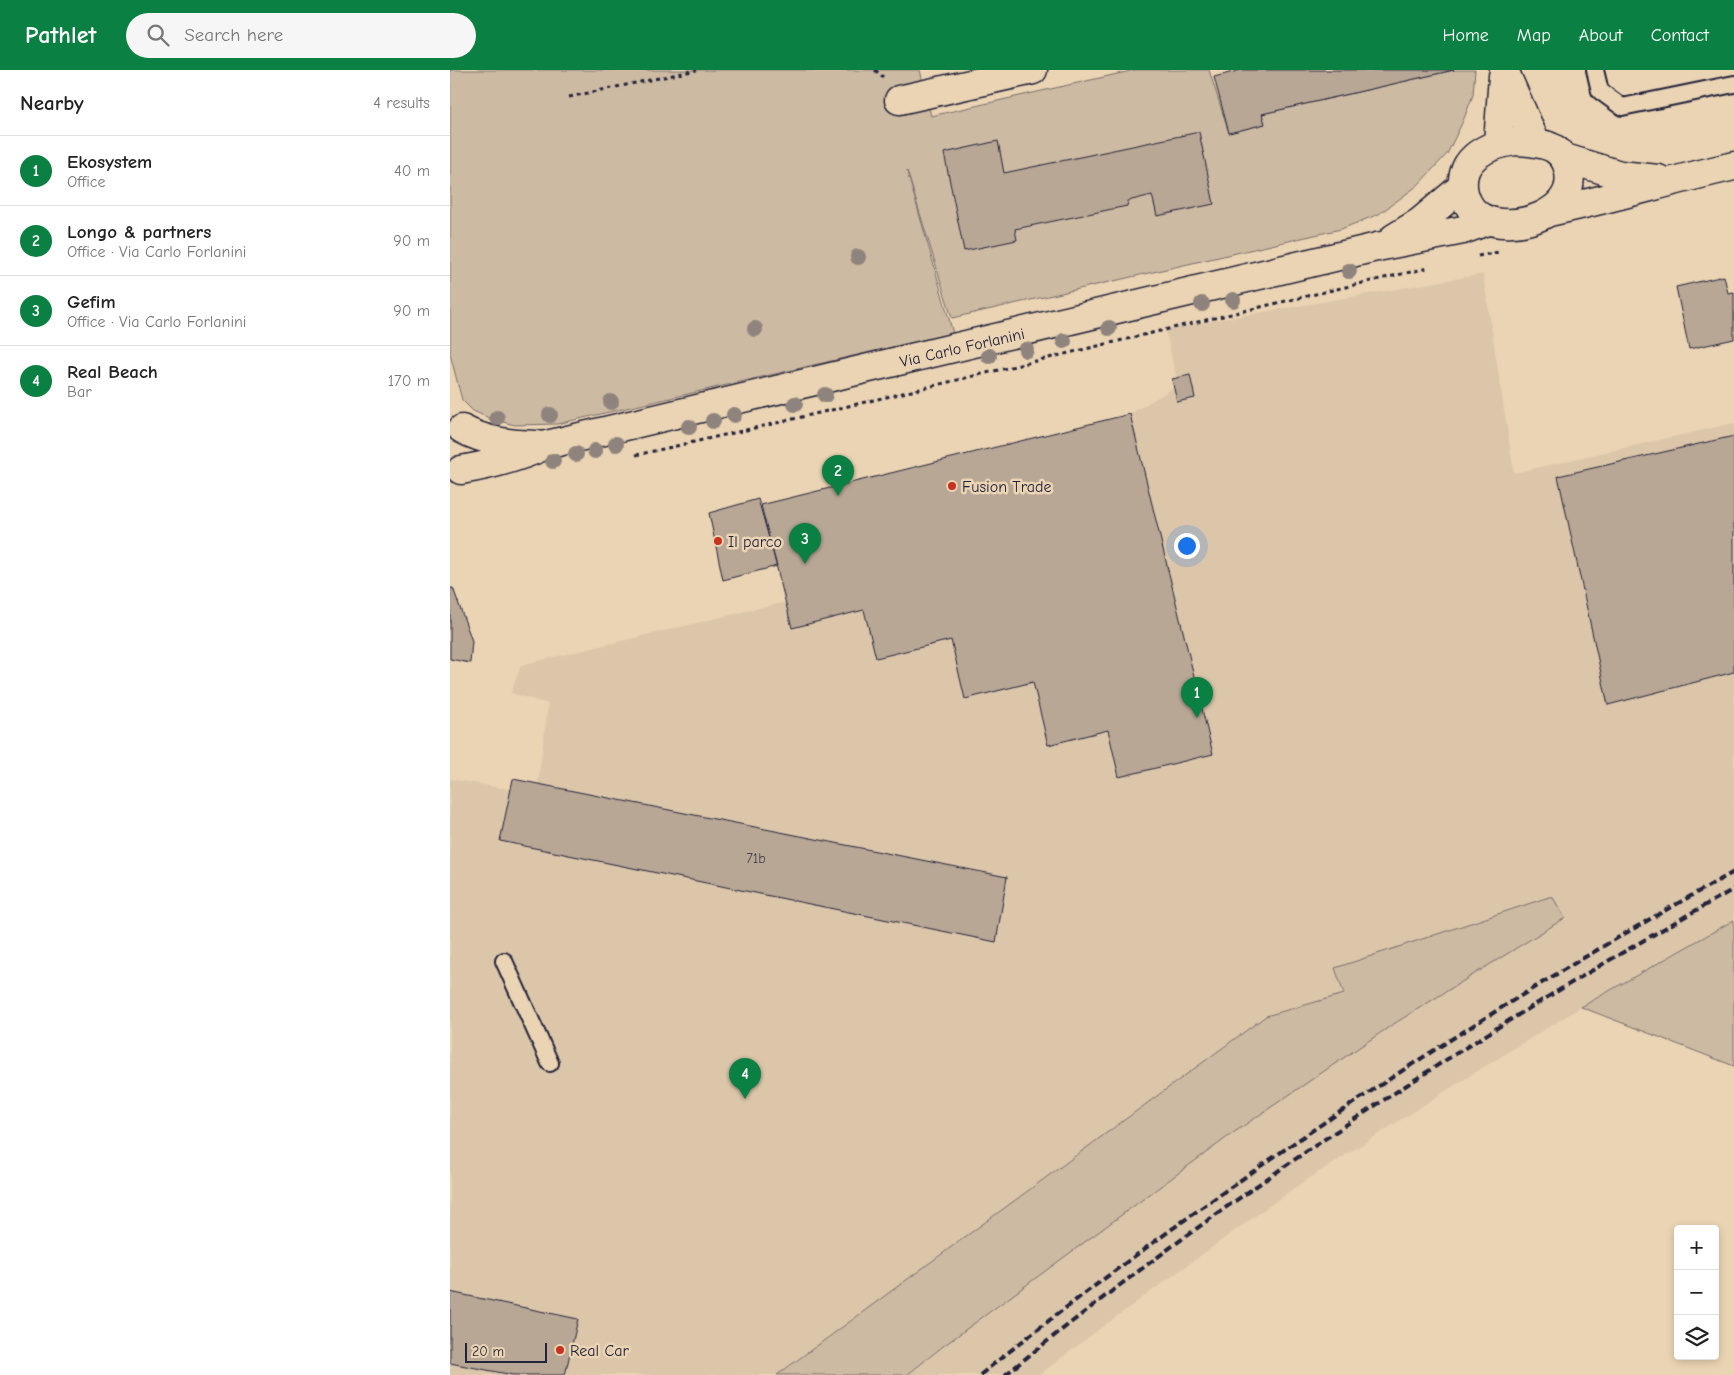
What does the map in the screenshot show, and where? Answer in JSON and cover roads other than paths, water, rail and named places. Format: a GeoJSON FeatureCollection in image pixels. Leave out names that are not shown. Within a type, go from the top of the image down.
{"type":"FeatureCollection","features":[{"type":"Feature","properties":{"kind":"street"},"geometry":{"type":"LineString","coordinates":[[899,100],[1033,70]]}},
{"type":"Feature","properties":{"kind":"street"},"geometry":{"type":"LineString","coordinates":[[1504,70],[1536,142]]}},
{"type":"Feature","properties":{"kind":"street"},"geometry":{"type":"LineString","coordinates":[[1498,143],[1504,70]]}},
{"type":"Feature","properties":{"kind":"street"},"geometry":{"type":"LineString","coordinates":[[1677,179],[1620,175],[1565,158],[1553,148],[1536,142],[1515,141],[1498,143],[1483,150],[1469,162],[1463,174],[1463,186],[1467,202],[1475,214],[1487,221],[1509,224],[1527,222],[1549,212],[1603,201],[1677,179],[1734,166]]}},
{"type":"Feature","properties":{"kind":"street"},"geometry":{"type":"LineString","coordinates":[[1549,212],[1565,197],[1570,183],[1565,158]]}},
{"type":"Feature","properties":{"kind":"street","name":"Via Carlo Forlanini"},"geometry":{"type":"LineString","coordinates":[[1377,247],[1420,222],[1463,186]]}},
{"type":"Feature","properties":{"kind":"street","name":"Via Carlo Forlanini"},"geometry":{"type":"LineString","coordinates":[[455,473],[527,454],[546,445],[1377,247],[1463,230],[1487,221]]}},
{"type":"Feature","properties":{"kind":"street"},"geometry":{"type":"LineString","coordinates":[[454,422],[467,436],[470,454],[466,463],[455,473]]}},
{"type":"Feature","properties":{"kind":"street","name":"Via Carlo Forlanini"},"geometry":{"type":"LineString","coordinates":[[454,422],[477,437],[510,444],[546,445]]}},
{"type":"Feature","properties":{"kind":"lane"},"geometry":{"type":"LineString","coordinates":[[1595,70],[1600,91],[1622,107],[1734,84]]}},
{"type":"Feature","properties":{"kind":"lane"},"geometry":{"type":"LineString","coordinates":[[504,961],[550,1063]]}},
{"type":"Feature","properties":{"kind":"railway"},"geometry":{"type":"LineString","coordinates":[[980,1375],[1069,1305],[1160,1238],[1346,1108],[1537,986],[1734,872]]}},
{"type":"Feature","properties":{"kind":"railway"},"geometry":{"type":"LineString","coordinates":[[1005,1375],[1179,1241],[1359,1116],[1544,999],[1734,889]]}},
{"type":"Feature","properties":{"kind":"place","name":"Fusion Trade"},"geometry":{"type":"Point","coordinates":[952,486]}},
{"type":"Feature","properties":{"kind":"place","name":"Longo & partners"},"geometry":{"type":"Point","coordinates":[838,496]}},
{"type":"Feature","properties":{"kind":"place","name":"Il parco"},"geometry":{"type":"Point","coordinates":[718,541]}},
{"type":"Feature","properties":{"kind":"place","name":"Gefim"},"geometry":{"type":"Point","coordinates":[805,564]}},
{"type":"Feature","properties":{"kind":"place","name":"Ekosystem"},"geometry":{"type":"Point","coordinates":[1197,718]}},
{"type":"Feature","properties":{"kind":"place","name":"Real Beach"},"geometry":{"type":"Point","coordinates":[745,1099]}},
{"type":"Feature","properties":{"kind":"place","name":"Real Car"},"geometry":{"type":"Point","coordinates":[560,1350]}}]}
